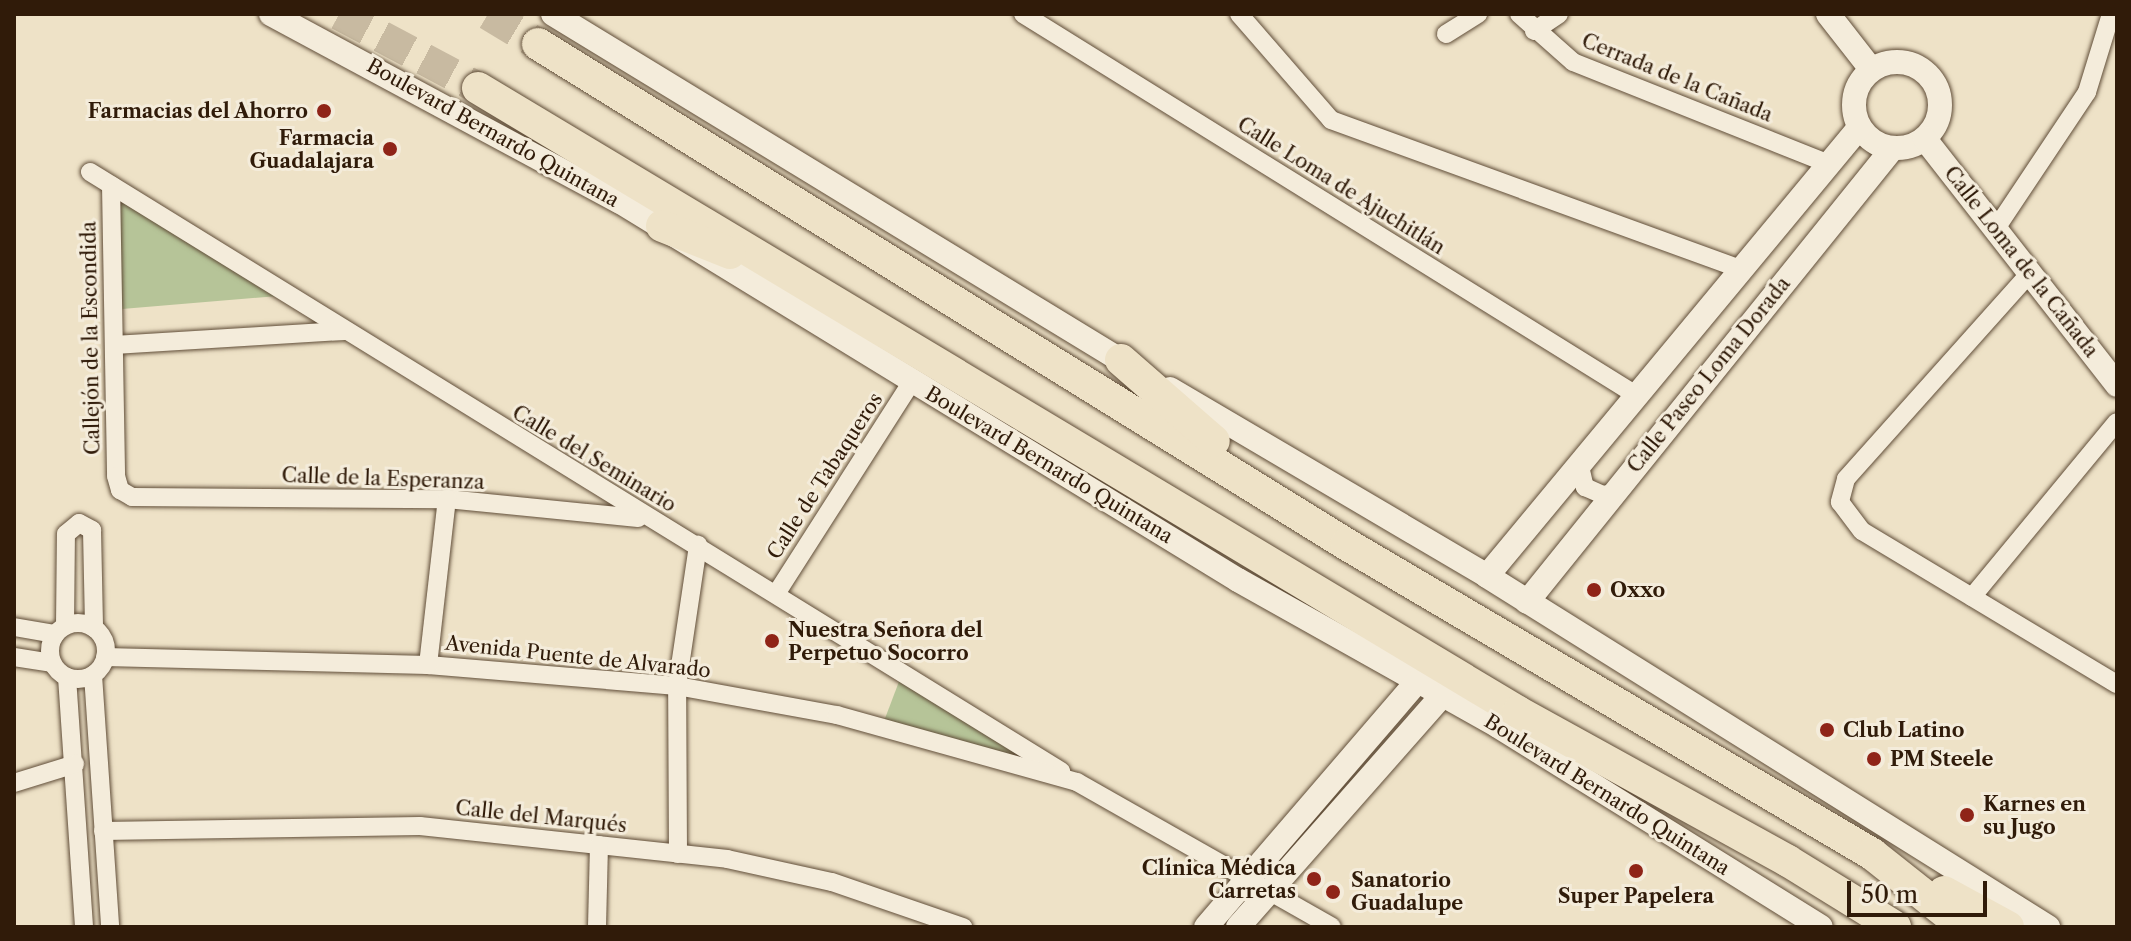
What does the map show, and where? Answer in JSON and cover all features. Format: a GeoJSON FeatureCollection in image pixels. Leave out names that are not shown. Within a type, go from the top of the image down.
{"type":"FeatureCollection","features":[{"type":"Feature","properties":{"kind":"highway"},"geometry":{"type":"LineString","coordinates":[[538,44],[1346,544],[1872,854],[2008,927]]}},
{"type":"Feature","properties":{"kind":"highway","name":"Boulevard Bernardo Quintana"},"geometry":{"type":"LineString","coordinates":[[478,88],[1518,712],[1788,861],[1895,927]]}},
{"type":"Feature","properties":{"kind":"highway"},"geometry":{"type":"LineString","coordinates":[[662,226],[737,256],[1022,424],[1057,433]]}},
{"type":"Feature","properties":{"kind":"highway"},"geometry":{"type":"LineString","coordinates":[[1121,360],[1170,407],[1346,544]]}},
{"type":"Feature","properties":{"kind":"highway"},"geometry":{"type":"LineString","coordinates":[[1872,854],[1935,909],[1964,927]]}},
{"type":"Feature","properties":{"kind":"highway"},"geometry":{"type":"LineString","coordinates":[[1788,861],[1864,927]]}},
{"type":"Feature","properties":{"kind":"main road","name":"Boulevard Bernardo Quintana"},"geometry":{"type":"LineString","coordinates":[[271,14],[662,226],[1238,580],[1442,696],[1821,927]]}},
{"type":"Feature","properties":{"kind":"main road"},"geometry":{"type":"LineString","coordinates":[[553,14],[1121,360],[1487,576],[2048,927]]}},
{"type":"Feature","properties":{"kind":"main road"},"geometry":{"type":"LineString","coordinates":[[1828,14],[1871,69]]}},
{"type":"Feature","properties":{"kind":"main road"},"geometry":{"type":"LineString","coordinates":[[1899,61],[1927,72],[1940,98],[1934,127],[1925,139],[1893,148],[1874,142],[1859,128],[1853,96],[1871,69],[1899,61]]}},
{"type":"Feature","properties":{"kind":"main road","name":"Calle Paseo Loma Dorada"},"geometry":{"type":"LineString","coordinates":[[1487,576],[1859,128]]}},
{"type":"Feature","properties":{"kind":"main road","name":"Calle Loma de la Cañada"},"geometry":{"type":"LineString","coordinates":[[1925,139],[2117,385]]}},
{"type":"Feature","properties":{"kind":"main road","name":"Calle Paseo Loma Dorada"},"geometry":{"type":"LineString","coordinates":[[1527,602],[1893,148]]}},
{"type":"Feature","properties":{"kind":"main road"},"geometry":{"type":"LineString","coordinates":[[1238,927],[1256,884],[1417,682]]}},
{"type":"Feature","properties":{"kind":"main road"},"geometry":{"type":"LineString","coordinates":[[1206,927],[1256,884],[1442,696]]}},
{"type":"Feature","properties":{"kind":"street","name":"Calle Loma de Ajuchitlán"},"geometry":{"type":"LineString","coordinates":[[1023,14],[1636,395]]}},
{"type":"Feature","properties":{"kind":"street"},"geometry":{"type":"LineString","coordinates":[[1239,14],[1331,120],[1741,269]]}},
{"type":"Feature","properties":{"kind":"street"},"geometry":{"type":"LineString","coordinates":[[1446,34],[1478,14]]}},
{"type":"Feature","properties":{"kind":"street","name":"Cerrada de la Cañada"},"geometry":{"type":"LineString","coordinates":[[1519,14],[1534,31],[1573,62],[1829,164]]}},
{"type":"Feature","properties":{"kind":"street"},"geometry":{"type":"LineString","coordinates":[[1534,31],[1559,14]]}},
{"type":"Feature","properties":{"kind":"street"},"geometry":{"type":"LineString","coordinates":[[1995,230],[2087,92],[2111,14]]}},
{"type":"Feature","properties":{"kind":"street","name":"Calle del Seminario"},"geometry":{"type":"LineString","coordinates":[[90,172],[645,519],[698,545],[1077,782]]}},
{"type":"Feature","properties":{"kind":"street","name":"Callejón de la Escondida"},"geometry":{"type":"LineString","coordinates":[[111,185],[120,490]]}},
{"type":"Feature","properties":{"kind":"street"},"geometry":{"type":"LineString","coordinates":[[2030,273],[1846,479],[1840,502],[1862,531],[2117,684]]}},
{"type":"Feature","properties":{"kind":"street"},"geometry":{"type":"LineString","coordinates":[[114,345],[345,331]]}},
{"type":"Feature","properties":{"kind":"street","name":"Calle de Tabaqueros"},"geometry":{"type":"LineString","coordinates":[[776,594],[912,381]]}},
{"type":"Feature","properties":{"kind":"street"},"geometry":{"type":"LineString","coordinates":[[1972,597],[2117,422]]}},
{"type":"Feature","properties":{"kind":"street"},"geometry":{"type":"LineString","coordinates":[[1579,462],[1585,487],[1603,495],[1613,493]]}},
{"type":"Feature","properties":{"kind":"street","name":"Calle de la Esperanza"},"geometry":{"type":"LineString","coordinates":[[120,490],[132,497],[447,499],[645,519]]}},
{"type":"Feature","properties":{"kind":"street"},"geometry":{"type":"LineString","coordinates":[[428,665],[447,499]]}},
{"type":"Feature","properties":{"kind":"street"},"geometry":{"type":"LineString","coordinates":[[52,663],[60,630],[66,534],[79,523],[92,530],[94,628],[106,646],[105,657],[93,675],[110,927]]}},
{"type":"Feature","properties":{"kind":"street"},"geometry":{"type":"LineString","coordinates":[[678,854],[677,686],[698,545]]}},
{"type":"Feature","properties":{"kind":"street"},"geometry":{"type":"LineString","coordinates":[[14,627],[60,630],[94,628]]}},
{"type":"Feature","properties":{"kind":"street"},"geometry":{"type":"LineString","coordinates":[[14,657],[52,663],[67,677],[84,927]]}},
{"type":"Feature","properties":{"kind":"street","name":"Avenida Puente de Alvarado"},"geometry":{"type":"LineString","coordinates":[[105,657],[428,665],[677,686],[837,715],[1077,782],[1332,927]]}},
{"type":"Feature","properties":{"kind":"street"},"geometry":{"type":"LineString","coordinates":[[67,677],[93,675]]}},
{"type":"Feature","properties":{"kind":"street"},"geometry":{"type":"LineString","coordinates":[[14,783],[75,764]]}},
{"type":"Feature","properties":{"kind":"street","name":"Calle del Marqués"},"geometry":{"type":"LineString","coordinates":[[103,831],[420,826],[599,845],[678,854],[832,882],[963,927]]}},
{"type":"Feature","properties":{"kind":"street"},"geometry":{"type":"LineString","coordinates":[[597,927],[599,845]]}},
{"type":"Feature","properties":{"kind":"green space"},"geometry":{"type":"Polygon","coordinates":[[[111,185],[290,295],[110,310],[111,185]]]}},
{"type":"Feature","properties":{"kind":"green space"},"geometry":{"type":"Polygon","coordinates":[[[903,671],[1077,782],[881,729],[903,671]]]}},
{"type":"Feature","properties":{"kind":"tunnel"},"geometry":{"type":"LineString","coordinates":[[339,14],[478,88]]}},
{"type":"Feature","properties":{"kind":"tunnel"},"geometry":{"type":"LineString","coordinates":[[488,14],[538,44]]}},
{"type":"Feature","properties":{"kind":"place","name":"Farmacias del Ahorro"},"geometry":{"type":"Point","coordinates":[324,111]}},
{"type":"Feature","properties":{"kind":"place","name":"Farmacia Guadalajara"},"geometry":{"type":"Point","coordinates":[390,149]}},
{"type":"Feature","properties":{"kind":"place","name":"Oxxo"},"geometry":{"type":"Point","coordinates":[1594,590]}},
{"type":"Feature","properties":{"kind":"place","name":"Nuestra Señora del Perpetuo Socorro"},"geometry":{"type":"Point","coordinates":[772,641]}},
{"type":"Feature","properties":{"kind":"place","name":"Club Latino"},"geometry":{"type":"Point","coordinates":[1827,730]}},
{"type":"Feature","properties":{"kind":"place","name":"PM Steele"},"geometry":{"type":"Point","coordinates":[1874,759]}},
{"type":"Feature","properties":{"kind":"place","name":"Karnes en su Jugo"},"geometry":{"type":"Point","coordinates":[1967,815]}},
{"type":"Feature","properties":{"kind":"place","name":"Super Papelera"},"geometry":{"type":"Point","coordinates":[1636,871]}},
{"type":"Feature","properties":{"kind":"place","name":"Clínica Médica Carretas"},"geometry":{"type":"Point","coordinates":[1314,879]}},
{"type":"Feature","properties":{"kind":"place","name":"Sanatorio Guadalupe"},"geometry":{"type":"Point","coordinates":[1333,892]}}]}
